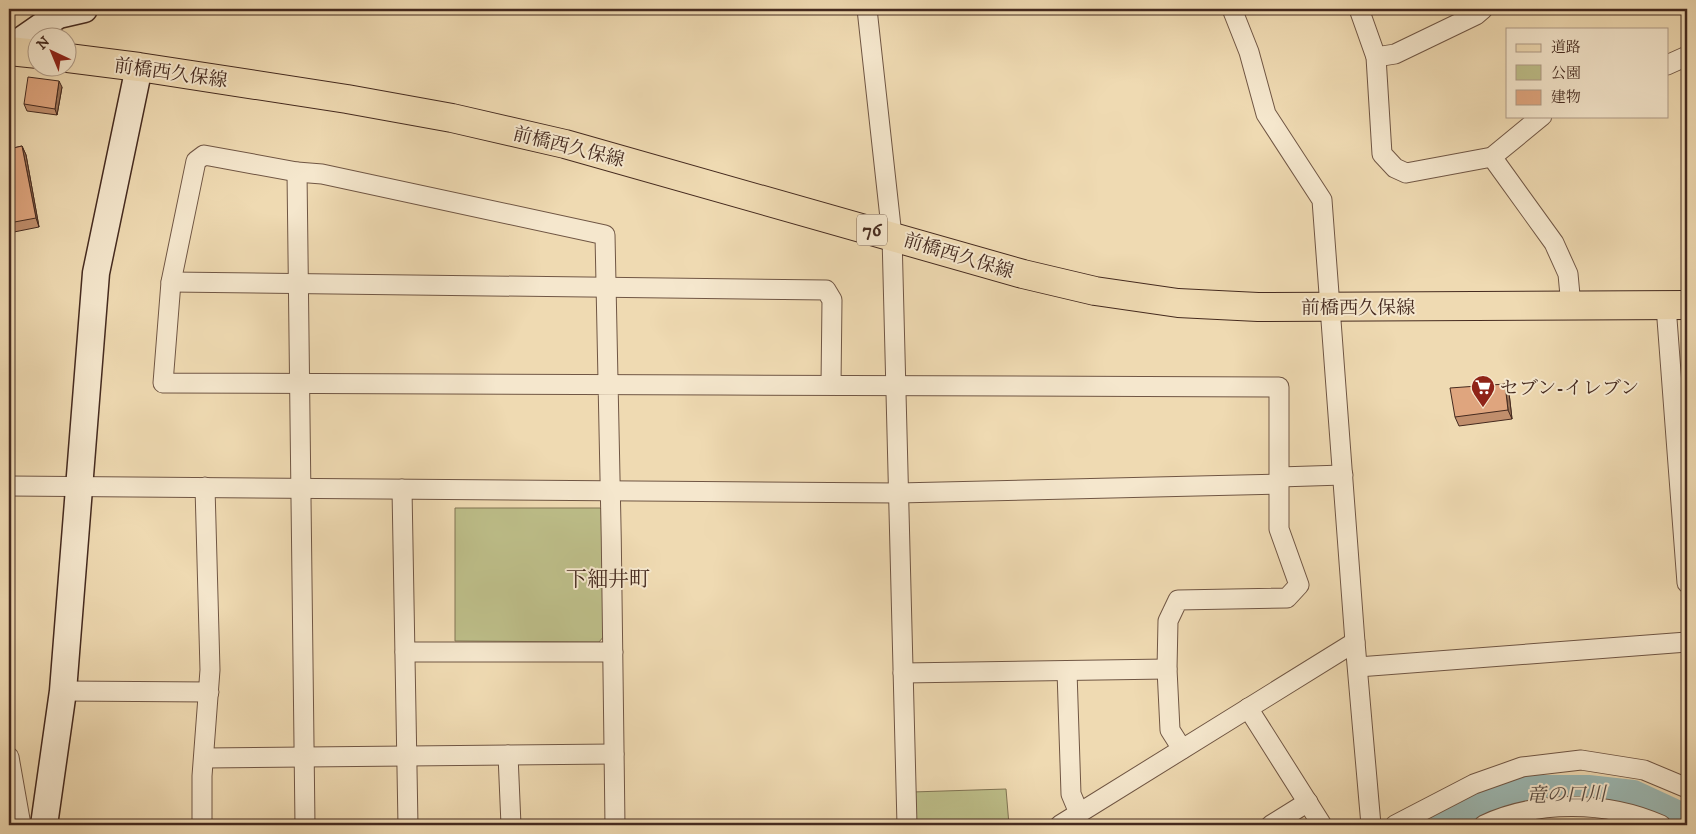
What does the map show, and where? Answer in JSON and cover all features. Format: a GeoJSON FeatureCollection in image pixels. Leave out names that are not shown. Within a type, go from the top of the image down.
{"type":"FeatureCollection","features":[{"type":"Feature","properties":{"kind":"main road"},"geometry":{"type":"LineString","coordinates":[[9,50],[28,53]]}},
{"type":"Feature","properties":{"kind":"main road","name":"前橋西久保線"},"geometry":{"type":"LineString","coordinates":[[78,59],[139,67],[452,118],[565,144],[1023,274],[1095,291],[1178,303],[1332,308],[1677,306]]}},
{"type":"Feature","properties":{"kind":"street"},"geometry":{"type":"LineString","coordinates":[[9,50],[58,16],[84,9]]}},
{"type":"Feature","properties":{"kind":"street"},"geometry":{"type":"LineString","coordinates":[[867,9],[892,236],[907,825]]}},
{"type":"Feature","properties":{"kind":"street"},"geometry":{"type":"LineString","coordinates":[[1232,9],[1250,52],[1266,114],[1322,200],[1332,308],[1355,642],[1371,825]]}},
{"type":"Feature","properties":{"kind":"street"},"geometry":{"type":"LineString","coordinates":[[1359,9],[1376,57],[1382,154],[1395,168],[1406,173],[1492,157],[1540,118]]}},
{"type":"Feature","properties":{"kind":"street"},"geometry":{"type":"LineString","coordinates":[[1376,57],[1395,54],[1476,15],[1483,9]]}},
{"type":"Feature","properties":{"kind":"street"},"geometry":{"type":"LineString","coordinates":[[1668,65],[1687,56]]}},
{"type":"Feature","properties":{"kind":"street"},"geometry":{"type":"LineString","coordinates":[[36,825],[63,691],[96,273],[139,67]]}},
{"type":"Feature","properties":{"kind":"street"},"geometry":{"type":"LineString","coordinates":[[615,825],[612,491],[609,385],[606,235],[322,174],[297,172],[204,155],[196,161],[171,282],[163,383],[300,384],[609,385],[831,385],[1279,387],[1279,529],[1299,585],[1286,598],[1178,600],[1168,620],[1167,670],[1170,730],[1182,749]]}},
{"type":"Feature","properties":{"kind":"street"},"geometry":{"type":"LineString","coordinates":[[1492,157],[1554,243],[1568,274],[1571,306]]}},
{"type":"Feature","properties":{"kind":"street"},"geometry":{"type":"LineString","coordinates":[[297,172],[305,825]]}},
{"type":"Feature","properties":{"kind":"street"},"geometry":{"type":"LineString","coordinates":[[171,282],[826,290],[832,300],[831,385]]}},
{"type":"Feature","properties":{"kind":"street"},"geometry":{"type":"LineString","coordinates":[[1677,306],[1687,583]]}},
{"type":"Feature","properties":{"kind":"street"},"geometry":{"type":"LineString","coordinates":[[9,486],[898,493],[1279,480],[1343,475]]}},
{"type":"Feature","properties":{"kind":"street"},"geometry":{"type":"LineString","coordinates":[[202,825],[202,776],[205,758],[208,692],[205,487]]}},
{"type":"Feature","properties":{"kind":"street"},"geometry":{"type":"LineString","coordinates":[[402,489],[408,825]]}},
{"type":"Feature","properties":{"kind":"street"},"geometry":{"type":"LineString","coordinates":[[1060,825],[1355,642]]}},
{"type":"Feature","properties":{"kind":"street"},"geometry":{"type":"LineString","coordinates":[[1358,667],[1687,642]]}},
{"type":"Feature","properties":{"kind":"street"},"geometry":{"type":"LineString","coordinates":[[405,652],[613,652]]}},
{"type":"Feature","properties":{"kind":"street"},"geometry":{"type":"LineString","coordinates":[[903,673],[1167,670]]}},
{"type":"Feature","properties":{"kind":"street"},"geometry":{"type":"LineString","coordinates":[[1067,671],[1071,794],[1079,813]]}},
{"type":"Feature","properties":{"kind":"street"},"geometry":{"type":"LineString","coordinates":[[63,691],[208,692]]}},
{"type":"Feature","properties":{"kind":"street"},"geometry":{"type":"LineString","coordinates":[[1248,708],[1322,825]]}},
{"type":"Feature","properties":{"kind":"street"},"geometry":{"type":"LineString","coordinates":[[205,758],[614,754]]}},
{"type":"Feature","properties":{"kind":"street"},"geometry":{"type":"LineString","coordinates":[[508,755],[511,825]]}},
{"type":"Feature","properties":{"kind":"street"},"geometry":{"type":"LineString","coordinates":[[9,757],[36,825]]}},
{"type":"Feature","properties":{"kind":"street"},"geometry":{"type":"LineString","coordinates":[[1395,825],[1474,784],[1522,767],[1581,760],[1644,770],[1687,788]]}},
{"type":"Feature","properties":{"kind":"street"},"geometry":{"type":"LineString","coordinates":[[1272,825],[1308,802]]}},
{"type":"Feature","properties":{"kind":"street"},"geometry":{"type":"LineString","coordinates":[[1484,825],[1518,813],[1546,808],[1573,807],[1601,809],[1661,825]]}},
{"type":"Feature","properties":{"kind":"green space"},"geometry":{"type":"Polygon","coordinates":[[[455,508],[600,508],[605,513],[605,635],[599,642],[455,641],[455,508]]]}},
{"type":"Feature","properties":{"kind":"green space"},"geometry":{"type":"Polygon","coordinates":[[[1006,789],[1009,825],[913,825],[912,792],[1006,789]]]}},
{"type":"Feature","properties":{"kind":"building"},"geometry":{"type":"Polygon","coordinates":[[[28,77],[59,81],[55,109],[24,104],[28,77]]]}},
{"type":"Feature","properties":{"kind":"building"},"geometry":{"type":"Polygon","coordinates":[[[22,146],[36,218],[9,223],[9,149],[22,146]]]}},
{"type":"Feature","properties":{"kind":"building","name":"セブン-イレブン"},"geometry":{"type":"Polygon","coordinates":[[[1505,384],[1508,410],[1455,417],[1450,388],[1505,384]]]}},
{"type":"Feature","properties":{"kind":"waterway","name":"竜の口川"},"geometry":{"type":"LineString","coordinates":[[1445,825],[1463,814],[1527,791],[1588,791],[1633,796],[1687,821]]}},
{"type":"Feature","properties":{"kind":"place","name":"セブン-イレブン"},"geometry":{"type":"Point","coordinates":[1483,408]}},
{"type":"Feature","properties":{"kind":"district","name":"下細井町"},"geometry":{"type":"Point","coordinates":[608,579]}}]}
